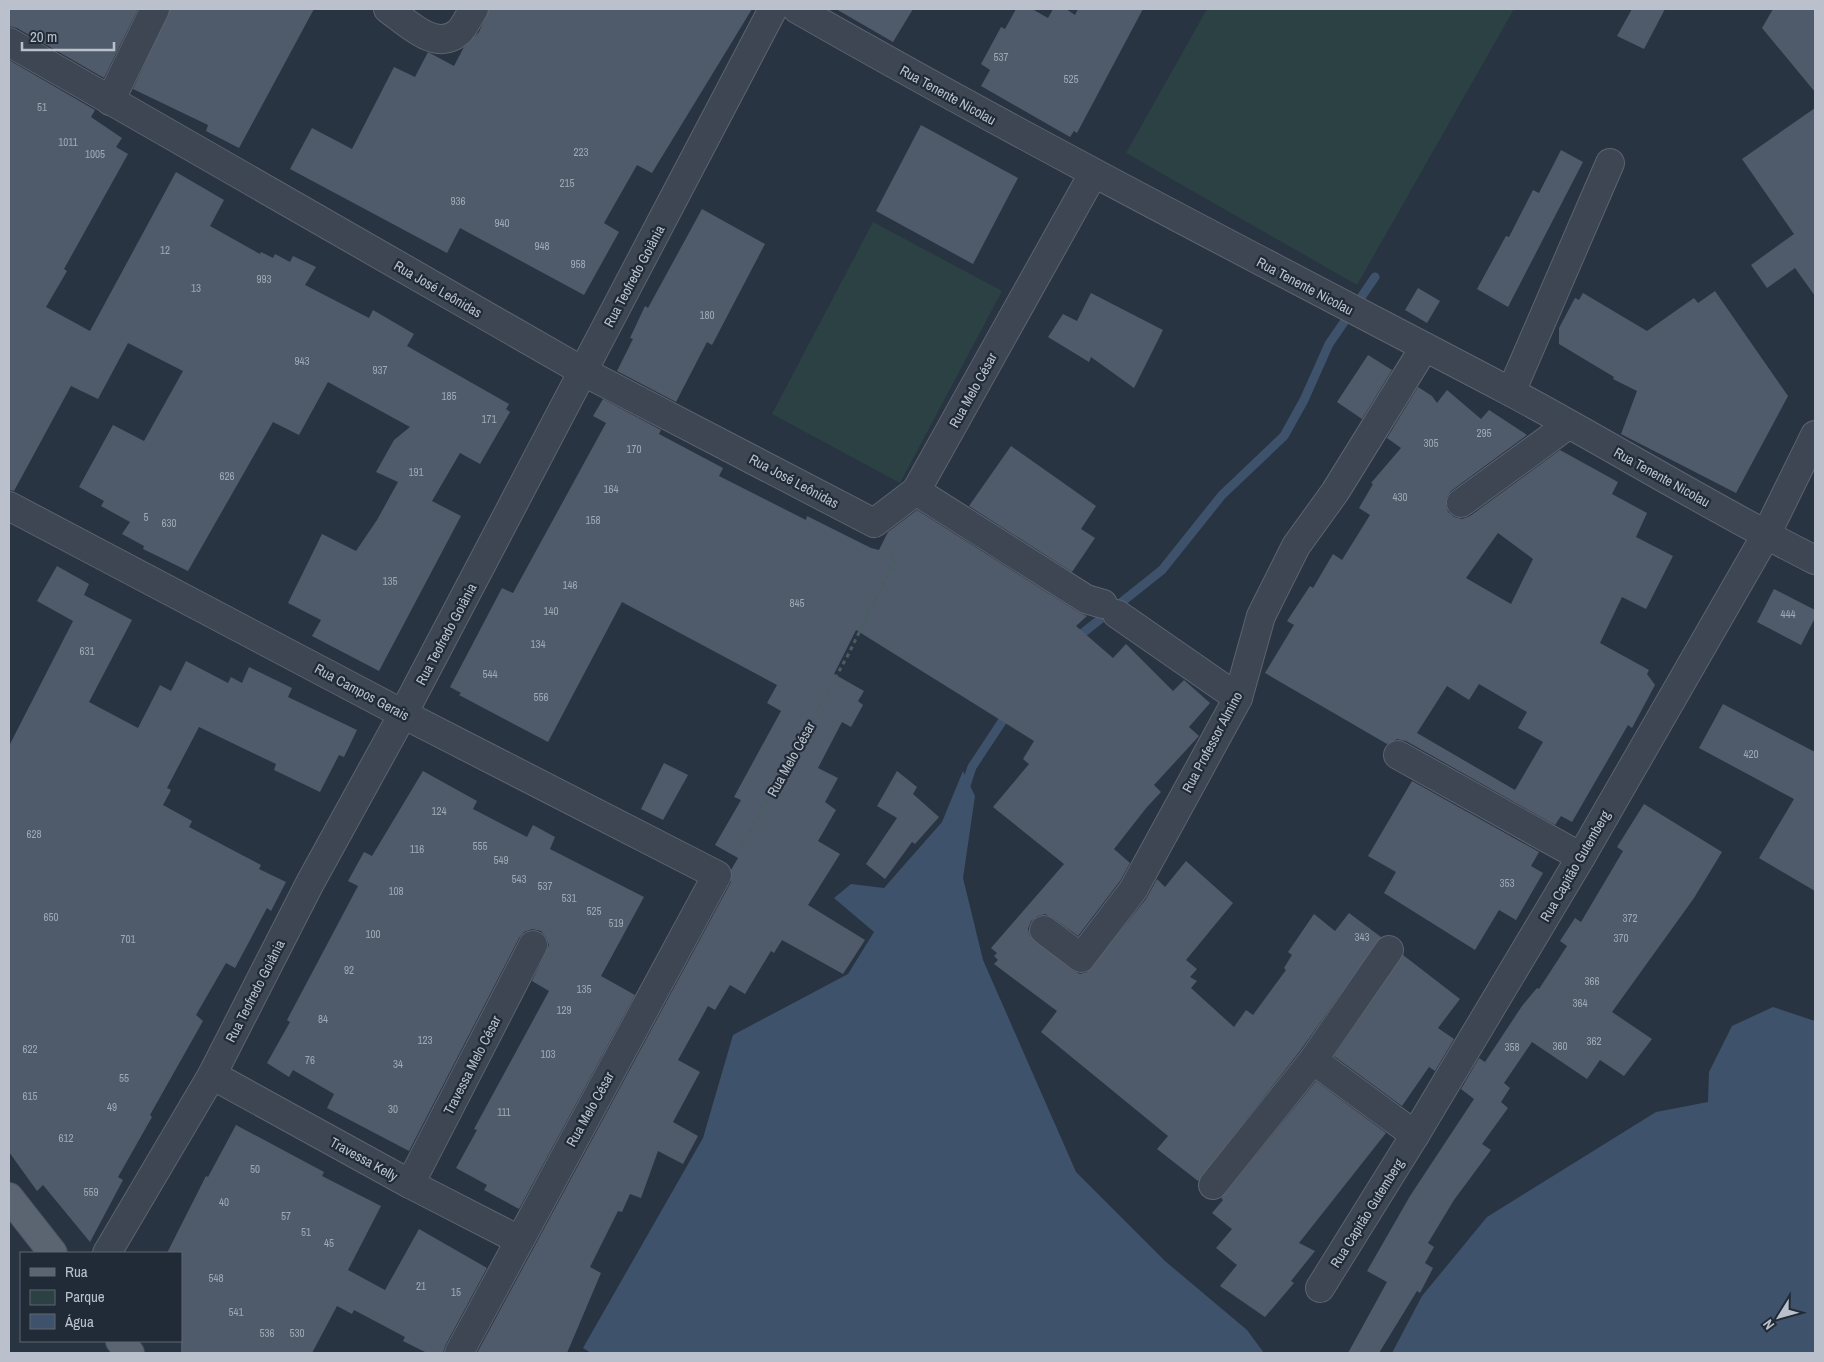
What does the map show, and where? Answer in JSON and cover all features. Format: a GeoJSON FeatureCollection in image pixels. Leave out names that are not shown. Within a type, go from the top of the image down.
{"type":"FeatureCollection","features":[{"type":"Feature","properties":{"kind":"main road"},"geometry":{"type":"LineString","coordinates":[[9,1197],[52,1252]]}},
{"type":"Feature","properties":{"kind":"main road"},"geometry":{"type":"LineString","coordinates":[[121,1342],[130,1353]]}},
{"type":"Feature","properties":{"kind":"street"},"geometry":{"type":"LineString","coordinates":[[110,101],[155,9]]}},
{"type":"Feature","properties":{"kind":"street"},"geometry":{"type":"LineString","coordinates":[[388,9],[429,38],[447,39],[459,32],[474,9]]}},
{"type":"Feature","properties":{"kind":"street","name":"Rua Teofredo Goiânia"},"geometry":{"type":"LineString","coordinates":[[108,1252],[212,1075],[310,883],[403,714],[773,9]]}},
{"type":"Feature","properties":{"kind":"street","name":"Rua Tenente Nicolau"},"geometry":{"type":"LineString","coordinates":[[797,9],[927,84],[1093,174],[1333,301],[1511,392],[1766,535],[1815,560]]}},
{"type":"Feature","properties":{"kind":"street","name":"Rua José Leônidas"},"geometry":{"type":"LineString","coordinates":[[9,42],[584,372],[874,523]]}},
{"type":"Feature","properties":{"kind":"street"},"geometry":{"type":"LineString","coordinates":[[1511,392],[1610,163]]}},
{"type":"Feature","properties":{"kind":"street","name":"Rua Melo César"},"geometry":{"type":"LineString","coordinates":[[874,523],[916,491],[1093,174]]}},
{"type":"Feature","properties":{"kind":"street","name":"Rua Professor Almino"},"geometry":{"type":"LineString","coordinates":[[1044,930],[1081,958],[1133,890],[1238,698],[1261,616],[1296,546],[1335,492],[1424,348]]}},
{"type":"Feature","properties":{"kind":"street"},"geometry":{"type":"LineString","coordinates":[[1461,503],[1568,425]]}},
{"type":"Feature","properties":{"kind":"street","name":"Rua Capitão Gutemberg"},"geometry":{"type":"LineString","coordinates":[[1320,1288],[1415,1136],[1582,857],[1766,535],[1815,435]]}},
{"type":"Feature","properties":{"kind":"street"},"geometry":{"type":"LineString","coordinates":[[916,491],[1086,599],[1110,609],[1238,698]]}},
{"type":"Feature","properties":{"kind":"street","name":"Rua Campos Gerais"},"geometry":{"type":"LineString","coordinates":[[9,506],[403,714],[717,875]]}},
{"type":"Feature","properties":{"kind":"street"},"geometry":{"type":"LineString","coordinates":[[1398,755],[1582,857]]}},
{"type":"Feature","properties":{"kind":"street","name":"Rua Melo César"},"geometry":{"type":"LineString","coordinates":[[459,1353],[717,875]]}},
{"type":"Feature","properties":{"kind":"street","name":"Travessa Melo César"},"geometry":{"type":"LineString","coordinates":[[410,1184],[533,946]]}},
{"type":"Feature","properties":{"kind":"street"},"geometry":{"type":"LineString","coordinates":[[1213,1185],[1313,1060],[1389,950]]}},
{"type":"Feature","properties":{"kind":"street"},"geometry":{"type":"LineString","coordinates":[[1313,1060],[1415,1136]]}},
{"type":"Feature","properties":{"kind":"street","name":"Travessa Kelly"},"geometry":{"type":"LineString","coordinates":[[212,1075],[410,1184],[519,1240]]}},
{"type":"Feature","properties":{"kind":"path","name":"Rua Melo César"},"geometry":{"type":"LineString","coordinates":[[717,875],[731,865],[766,805],[848,655],[894,562],[874,523]]}},
{"type":"Feature","properties":{"kind":"green space"},"geometry":{"type":"Polygon","coordinates":[[[1207,9],[1514,9],[1357,285],[1126,153],[1207,9]]]}},
{"type":"Feature","properties":{"kind":"green space"},"geometry":{"type":"Polygon","coordinates":[[[873,222],[1002,291],[900,483],[772,414],[873,222]]]}},
{"type":"Feature","properties":{"kind":"water"},"geometry":{"type":"Polygon","coordinates":[[[963,771],[975,796],[963,878],[983,960],[1076,1172],[1165,1261],[1247,1330],[1264,1353],[591,1353],[583,1348],[703,1138],[733,1035],[848,974],[874,932],[834,898],[851,884],[884,888],[942,822],[963,771]]]}},
{"type":"Feature","properties":{"kind":"water"},"geometry":{"type":"Polygon","coordinates":[[[1773,1007],[1815,1021],[1815,1353],[1392,1353],[1422,1296],[1487,1217],[1656,1112],[1708,1102],[1709,1072],[1732,1026],[1773,1007]]]}},
{"type":"Feature","properties":{"kind":"building"},"geometry":{"type":"Polygon","coordinates":[[[9,9],[138,9],[104,78],[17,28],[9,26],[9,9]]]}},
{"type":"Feature","properties":{"kind":"building"},"geometry":{"type":"Polygon","coordinates":[[[170,9],[314,9],[239,148],[206,131],[208,125],[133,89],[170,9]]]}},
{"type":"Feature","properties":{"kind":"building"},"geometry":{"type":"Polygon","coordinates":[[[489,9],[752,9],[652,173],[637,165],[604,223],[619,232],[584,295],[460,228],[447,253],[290,169],[312,128],[352,149],[394,67],[415,77],[428,52],[454,66],[464,47],[479,32],[489,9]]]}},
{"type":"Feature","properties":{"kind":"building"},"geometry":{"type":"Polygon","coordinates":[[[836,9],[913,9],[893,42],[836,9]]]}},
{"type":"Feature","properties":{"kind":"building"},"geometry":{"type":"Polygon","coordinates":[[[1016,9],[1032,9],[1048,18],[1053,9],[1066,9],[1075,15],[1078,9],[1143,9],[1077,133],[1074,131],[1070,137],[981,86],[990,70],[981,64],[1001,27],[1005,29],[1016,9]]]}},
{"type":"Feature","properties":{"kind":"building"},"geometry":{"type":"Polygon","coordinates":[[[1632,9],[1665,9],[1644,49],[1617,36],[1632,9]]]}},
{"type":"Feature","properties":{"kind":"building"},"geometry":{"type":"Polygon","coordinates":[[[1773,9],[1815,9],[1815,92],[1762,28],[1773,9]]]}},
{"type":"Feature","properties":{"kind":"building"},"geometry":{"type":"Polygon","coordinates":[[[9,60],[95,110],[91,117],[122,138],[116,147],[128,154],[64,269],[67,271],[46,307],[90,331],[176,172],[224,200],[210,226],[260,254],[261,252],[273,258],[275,254],[290,262],[293,256],[316,267],[305,285],[369,318],[373,310],[414,334],[407,346],[509,404],[506,409],[510,412],[480,464],[460,453],[432,501],[461,516],[379,671],[312,636],[321,620],[288,603],[322,534],[356,551],[377,520],[398,482],[376,472],[394,440],[410,427],[328,382],[299,435],[273,422],[188,571],[143,549],[144,546],[122,534],[130,522],[101,506],[104,501],[79,487],[113,425],[144,441],[183,371],[128,343],[98,399],[71,386],[14,491],[9,490],[9,60]]]}},
{"type":"Feature","properties":{"kind":"building"},"geometry":{"type":"Polygon","coordinates":[[[1815,108],[1815,296],[1795,268],[1767,288],[1751,265],[1794,234],[1742,159],[1815,108]]]}},
{"type":"Feature","properties":{"kind":"building"},"geometry":{"type":"Polygon","coordinates":[[[921,125],[1018,178],[973,264],[876,211],[921,125]]]}},
{"type":"Feature","properties":{"kind":"building"},"geometry":{"type":"Polygon","coordinates":[[[1561,150],[1583,162],[1508,307],[1477,289],[1506,236],[1509,237],[1533,190],[1539,193],[1561,150]]]}},
{"type":"Feature","properties":{"kind":"building"},"geometry":{"type":"Polygon","coordinates":[[[702,209],[765,244],[712,345],[707,342],[676,402],[617,371],[633,339],[630,338],[645,306],[648,308],[702,209]]]}},
{"type":"Feature","properties":{"kind":"building"},"geometry":{"type":"Polygon","coordinates":[[[1418,288],[1440,301],[1427,323],[1405,310],[1418,288]]]}},
{"type":"Feature","properties":{"kind":"building"},"geometry":{"type":"Polygon","coordinates":[[[1715,291],[1788,396],[1736,493],[1621,434],[1637,391],[1613,379],[1614,377],[1559,344],[1559,328],[1575,298],[1579,300],[1583,293],[1647,331],[1694,298],[1698,303],[1715,291]]]}},
{"type":"Feature","properties":{"kind":"building"},"geometry":{"type":"Polygon","coordinates":[[[1091,293],[1163,330],[1134,388],[1091,357],[1089,362],[1048,337],[1063,314],[1077,321],[1091,293]]]}},
{"type":"Feature","properties":{"kind":"building"},"geometry":{"type":"Polygon","coordinates":[[[1368,355],[1392,370],[1362,419],[1337,402],[1368,355]]]}},
{"type":"Feature","properties":{"kind":"building"},"geometry":{"type":"Polygon","coordinates":[[[1418,387],[1432,396],[1437,403],[1447,390],[1481,419],[1489,410],[1527,435],[1451,491],[1447,497],[1446,505],[1448,512],[1454,517],[1462,519],[1470,516],[1560,450],[1618,482],[1612,494],[1647,513],[1636,537],[1673,556],[1646,609],[1622,597],[1600,643],[1649,670],[1647,674],[1655,685],[1632,728],[1628,725],[1572,822],[1561,816],[1555,825],[1406,741],[1397,739],[1387,744],[1265,673],[1294,625],[1287,621],[1310,586],[1313,588],[1333,554],[1342,560],[1370,515],[1359,508],[1373,484],[1371,483],[1401,448],[1387,438],[1418,387]],[[1498,533],[1466,578],[1511,604],[1533,559],[1498,533]],[[1479,684],[1469,700],[1447,686],[1417,733],[1515,790],[1543,742],[1518,728],[1527,712],[1479,684]]]}},
{"type":"Feature","properties":{"kind":"building"},"geometry":{"type":"Polygon","coordinates":[[[603,399],[661,430],[659,434],[723,468],[719,476],[806,520],[807,516],[871,548],[879,550],[888,532],[917,510],[1087,616],[1076,626],[1113,658],[1126,644],[1173,691],[1184,680],[1210,703],[1189,727],[1199,736],[1154,785],[1161,792],[1114,849],[1130,863],[1120,881],[1078,936],[1045,914],[1031,921],[1028,929],[1030,936],[1072,970],[1080,974],[1087,972],[1146,899],[1157,879],[1165,887],[1186,861],[1233,903],[1186,960],[1197,969],[1190,977],[1197,981],[1191,988],[1234,1027],[1246,1010],[1253,1015],[1286,970],[1284,968],[1292,955],[1288,952],[1314,914],[1335,931],[1349,913],[1381,937],[1300,1051],[1198,1181],[1157,1149],[1168,1136],[1041,1032],[1057,1011],[994,964],[998,960],[994,956],[997,953],[991,948],[1064,864],[993,807],[1029,764],[1023,759],[1034,741],[856,630],[834,674],[864,691],[858,701],[863,705],[851,727],[842,722],[818,768],[838,778],[825,802],[836,810],[818,841],[840,854],[808,905],[865,940],[843,974],[782,940],[774,953],[771,951],[745,994],[730,985],[715,1010],[708,1006],[678,1060],[700,1072],[673,1122],[698,1136],[683,1164],[658,1151],[641,1198],[630,1194],[622,1212],[618,1211],[590,1267],[601,1273],[567,1353],[477,1353],[731,882],[731,870],[738,858],[715,845],[741,800],[734,797],[781,711],[767,703],[777,685],[622,602],[548,742],[459,695],[461,693],[450,687],[502,588],[513,593],[606,423],[593,416],[603,399]]]}},
{"type":"Feature","properties":{"kind":"building"},"geometry":{"type":"Polygon","coordinates":[[[1011,446],[1096,506],[1081,529],[1095,538],[1072,572],[969,506],[1011,446]]]}},
{"type":"Feature","properties":{"kind":"building"},"geometry":{"type":"Polygon","coordinates":[[[57,566],[89,584],[84,595],[132,620],[89,702],[138,728],[160,685],[171,691],[186,661],[228,683],[231,677],[242,683],[249,667],[292,688],[288,697],[357,730],[344,757],[339,755],[320,792],[274,770],[276,764],[199,727],[167,788],[171,790],[163,805],[192,821],[189,827],[261,865],[259,869],[286,882],[271,911],[267,908],[235,968],[226,963],[196,1015],[203,1021],[150,1115],[152,1117],[118,1177],[123,1180],[90,1242],[43,1185],[37,1191],[9,1152],[9,746],[73,621],[37,601],[57,566]]]}},
{"type":"Feature","properties":{"kind":"building"},"geometry":{"type":"Polygon","coordinates":[[[1774,589],[1815,610],[1815,618],[1801,645],[1757,622],[1774,589]]]}},
{"type":"Feature","properties":{"kind":"building"},"geometry":{"type":"Polygon","coordinates":[[[1723,704],[1815,752],[1815,891],[1759,858],[1794,799],[1699,748],[1723,704]]]}},
{"type":"Feature","properties":{"kind":"building"},"geometry":{"type":"Polygon","coordinates":[[[664,763],[688,775],[663,820],[641,809],[664,763]]]}},
{"type":"Feature","properties":{"kind":"building"},"geometry":{"type":"Polygon","coordinates":[[[423,771],[477,801],[473,809],[527,837],[533,825],[555,837],[550,849],[644,897],[601,976],[635,995],[519,1209],[484,1190],[487,1185],[456,1168],[477,1130],[474,1129],[549,991],[532,981],[549,945],[541,931],[532,929],[524,932],[519,938],[409,1151],[327,1108],[334,1094],[293,1070],[289,1077],[267,1063],[290,1022],[287,1020],[358,886],[348,881],[364,852],[372,856],[423,771]]]}},
{"type":"Feature","properties":{"kind":"building"},"geometry":{"type":"Polygon","coordinates":[[[897,771],[917,787],[913,794],[939,817],[915,844],[912,842],[885,879],[866,864],[897,818],[877,806],[897,771]]]}},
{"type":"Feature","properties":{"kind":"building"},"geometry":{"type":"Polygon","coordinates":[[[1412,781],[1539,852],[1531,866],[1543,873],[1516,920],[1499,910],[1475,950],[1384,893],[1396,872],[1368,856],[1412,781]]]}},
{"type":"Feature","properties":{"kind":"building"},"geometry":{"type":"Polygon","coordinates":[[[1644,804],[1722,852],[1694,898],[1612,1012],[1652,1039],[1624,1076],[1600,1060],[1587,1079],[1532,1042],[1504,1083],[1510,1088],[1501,1102],[1508,1108],[1482,1144],[1491,1150],[1454,1200],[1428,1243],[1434,1247],[1425,1263],[1433,1268],[1420,1293],[1417,1291],[1379,1353],[1348,1353],[1387,1282],[1367,1271],[1410,1196],[1474,1099],[1461,1089],[1479,1058],[1485,1062],[1522,1006],[1537,988],[1539,989],[1567,946],[1560,941],[1575,918],[1581,922],[1623,851],[1617,847],[1644,804]]]}},
{"type":"Feature","properties":{"kind":"building"},"geometry":{"type":"Polygon","coordinates":[[[1403,955],[1460,999],[1438,1028],[1454,1039],[1435,1071],[1429,1067],[1402,1106],[1334,1056],[1403,955]]]}},
{"type":"Feature","properties":{"kind":"building"},"geometry":{"type":"Polygon","coordinates":[[[1316,1081],[1386,1133],[1299,1243],[1315,1251],[1291,1281],[1294,1283],[1265,1317],[1220,1286],[1237,1265],[1216,1248],[1232,1229],[1212,1213],[1223,1200],[1221,1198],[1316,1081]]]}},
{"type":"Feature","properties":{"kind":"building"},"geometry":{"type":"Polygon","coordinates":[[[236,1125],[324,1172],[322,1176],[381,1206],[348,1270],[385,1290],[419,1229],[487,1268],[443,1353],[427,1353],[403,1341],[405,1337],[354,1310],[352,1314],[337,1306],[312,1353],[181,1353],[182,1252],[168,1252],[206,1176],[208,1177],[236,1125]]]}},
{"type":"Feature","properties":{"kind":"waterway"},"geometry":{"type":"LineString","coordinates":[[1074,640],[1162,570],[1222,495],[1284,436],[1304,400],[1329,344],[1375,277]]}},
{"type":"Feature","properties":{"kind":"waterway"},"geometry":{"type":"LineString","coordinates":[[964,791],[972,767],[1009,711]]}}]}
